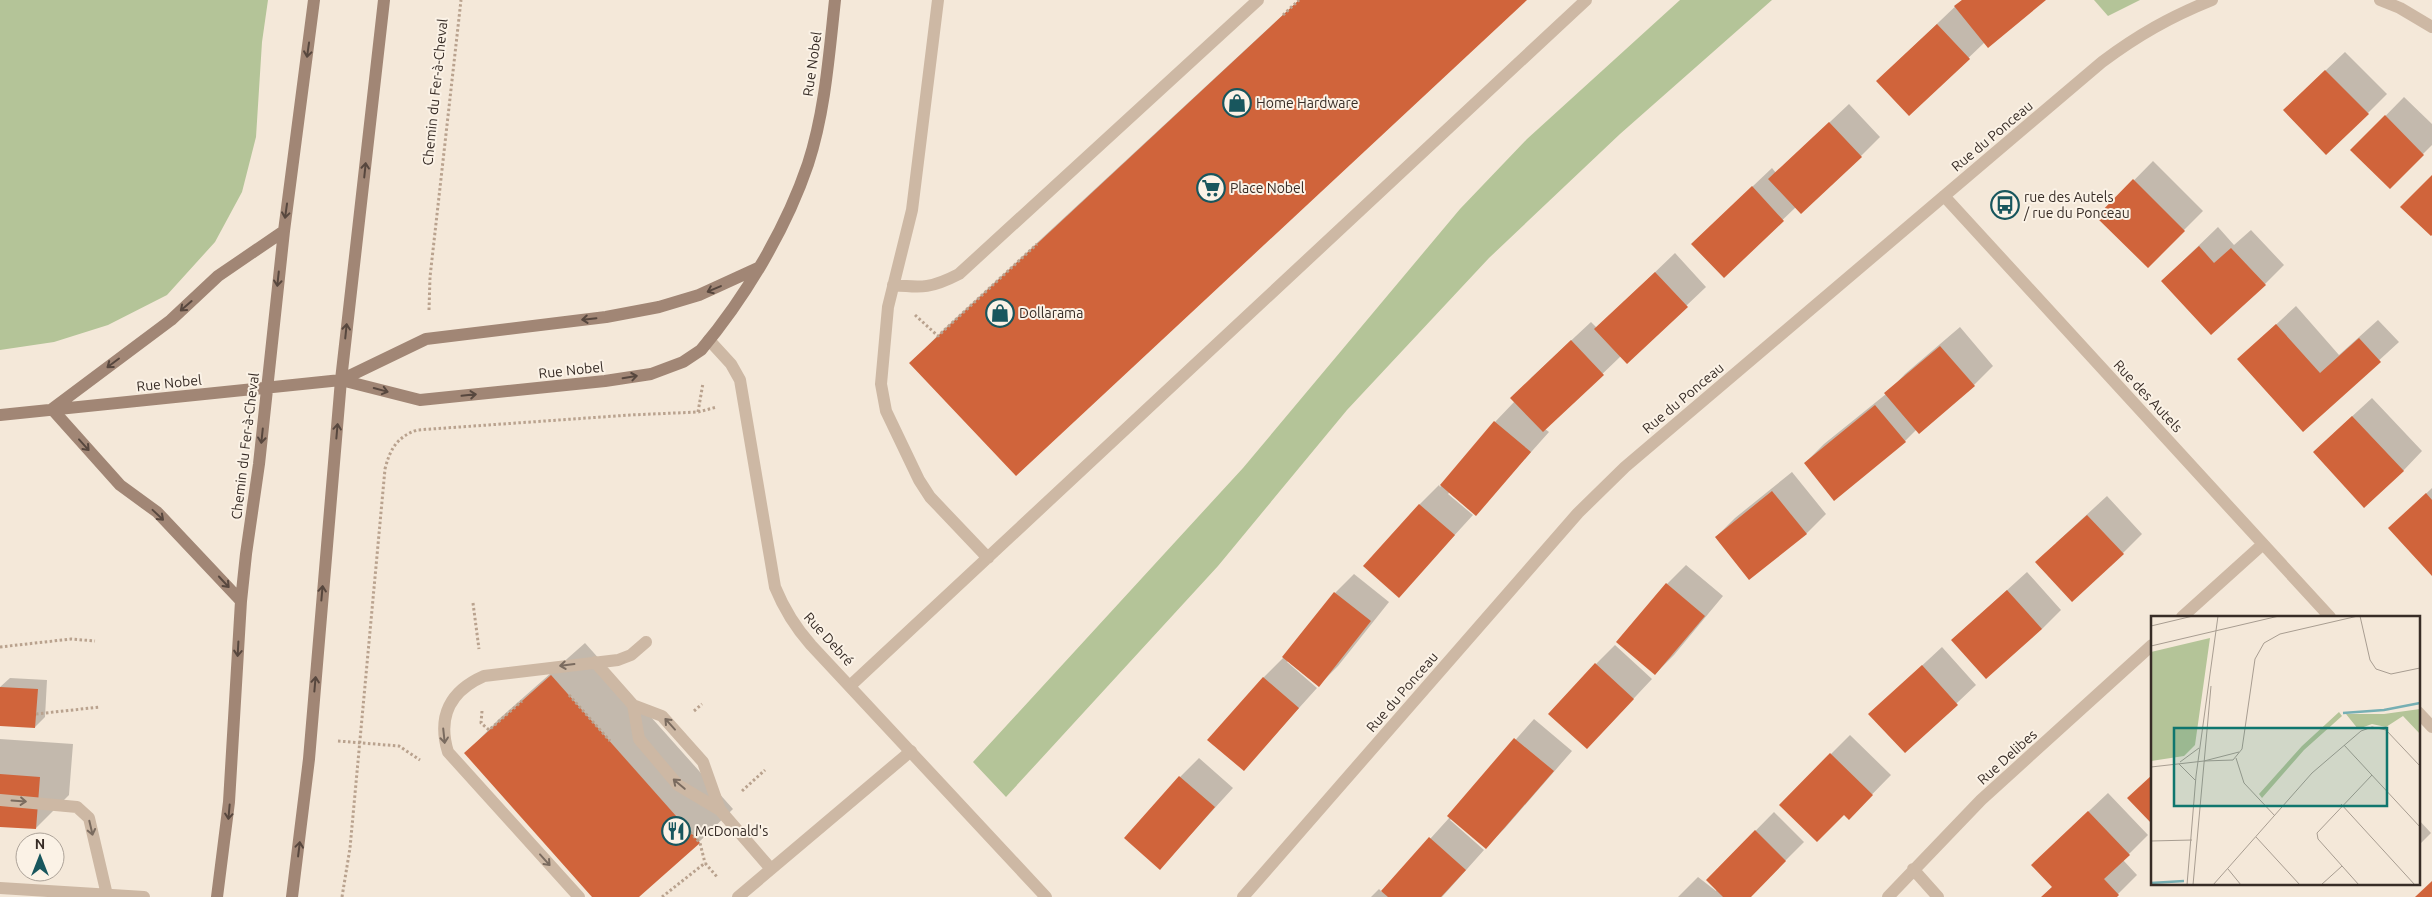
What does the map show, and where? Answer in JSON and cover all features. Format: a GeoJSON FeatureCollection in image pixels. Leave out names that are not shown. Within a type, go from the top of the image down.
{"type":"FeatureCollection","features":[{"type":"Feature","properties":{"kind":"street","name":"Chemin du Fer-à-Cheval"},"geometry":{"type":"LineString","coordinates":[[217,897],[229,810],[241,601],[284,231],[314,0]]}},
{"type":"Feature","properties":{"kind":"street"},"geometry":{"type":"LineString","coordinates":[[292,897],[309,759],[341,380],[384,0]]}},
{"type":"Feature","properties":{"kind":"street","name":"Rue Nobel"},"geometry":{"type":"LineString","coordinates":[[341,380],[420,400],[577,384],[651,374],[684,362],[701,350],[710,340],[774,244],[808,164],[825,85],[835,0]]}},
{"type":"Feature","properties":{"kind":"street"},"geometry":{"type":"LineString","coordinates":[[938,0],[912,210],[888,306],[881,384],[886,411],[919,480],[930,497],[988,558]]}},
{"type":"Feature","properties":{"kind":"street"},"geometry":{"type":"LineString","coordinates":[[894,285],[920,287],[937,285],[959,274],[1258,0]]}},
{"type":"Feature","properties":{"kind":"street"},"geometry":{"type":"LineString","coordinates":[[851,685],[1586,0]]}},
{"type":"Feature","properties":{"kind":"street","name":"Rue du Ponceau"},"geometry":{"type":"LineString","coordinates":[[1242,897],[1578,513],[1625,467],[1944,196],[2134,38],[2164,20],[2212,0]]}},
{"type":"Feature","properties":{"kind":"street"},"geometry":{"type":"LineString","coordinates":[[2380,0],[2400,8],[2432,27]]}},
{"type":"Feature","properties":{"kind":"street","name":"Rue des Autels"},"geometry":{"type":"LineString","coordinates":[[1944,196],[2329,616]]}},
{"type":"Feature","properties":{"kind":"street"},"geometry":{"type":"LineString","coordinates":[[241,601],[157,512],[120,485],[52,409],[171,320],[218,276],[284,231]]}},
{"type":"Feature","properties":{"kind":"street","name":"Rue Nobel"},"geometry":{"type":"LineString","coordinates":[[0,415],[341,380],[426,339],[606,318],[659,307],[699,295],[758,268]]}},
{"type":"Feature","properties":{"kind":"street","name":"Rue Debré"},"geometry":{"type":"LineString","coordinates":[[710,340],[731,364],[740,380],[775,587],[784,608],[797,630],[851,685],[1046,897]]}},
{"type":"Feature","properties":{"kind":"street"},"geometry":{"type":"LineString","coordinates":[[2183,616],[2263,544]]}},
{"type":"Feature","properties":{"kind":"street"},"geometry":{"type":"LineString","coordinates":[[579,897],[448,752],[443,737],[444,721],[453,699],[467,684],[484,676],[618,660],[631,655],[646,642]]}},
{"type":"Feature","properties":{"kind":"street","name":"Rue Delibes"},"geometry":{"type":"LineString","coordinates":[[1888,897],[1981,800],[2151,646]]}},
{"type":"Feature","properties":{"kind":"street"},"geometry":{"type":"LineString","coordinates":[[595,662],[633,705],[662,716],[703,762],[720,810]]}},
{"type":"Feature","properties":{"kind":"street"},"geometry":{"type":"LineString","coordinates":[[633,705],[639,739],[678,785],[720,810],[771,869]]}},
{"type":"Feature","properties":{"kind":"street"},"geometry":{"type":"LineString","coordinates":[[2420,714],[2432,727]]}},
{"type":"Feature","properties":{"kind":"street"},"geometry":{"type":"LineString","coordinates":[[738,897],[911,751]]}},
{"type":"Feature","properties":{"kind":"street"},"geometry":{"type":"LineString","coordinates":[[0,800],[70,805],[84,811],[89,818],[107,895]]}},
{"type":"Feature","properties":{"kind":"street"},"geometry":{"type":"LineString","coordinates":[[1913,869],[1938,897]]}},
{"type":"Feature","properties":{"kind":"street"},"geometry":{"type":"LineString","coordinates":[[0,888],[77,895],[144,897]]}},
{"type":"Feature","properties":{"kind":"path","name":"Chemin du Fer-à-Cheval"},"geometry":{"type":"LineString","coordinates":[[430,277],[461,0]]}},
{"type":"Feature","properties":{"kind":"path"},"geometry":{"type":"LineString","coordinates":[[342,897],[350,848],[385,469],[392,448],[406,434],[417,430],[698,412]]}},
{"type":"Feature","properties":{"kind":"path"},"geometry":{"type":"LineString","coordinates":[[473,604],[480,657]]}},
{"type":"Feature","properties":{"kind":"path"},"geometry":{"type":"LineString","coordinates":[[0,647],[71,639],[95,641]]}},
{"type":"Feature","properties":{"kind":"path"},"geometry":{"type":"LineString","coordinates":[[564,690],[617,748]]}},
{"type":"Feature","properties":{"kind":"path"},"geometry":{"type":"LineString","coordinates":[[489,730],[524,700]]}},
{"type":"Feature","properties":{"kind":"path"},"geometry":{"type":"LineString","coordinates":[[36,714],[100,707]]}},
{"type":"Feature","properties":{"kind":"path"},"geometry":{"type":"LineString","coordinates":[[337,741],[360,742]]}},
{"type":"Feature","properties":{"kind":"path"},"geometry":{"type":"LineString","coordinates":[[746,788],[765,770]]}},
{"type":"Feature","properties":{"kind":"path"},"geometry":{"type":"LineString","coordinates":[[693,835],[700,843],[705,863],[718,878]]}},
{"type":"Feature","properties":{"kind":"path"},"geometry":{"type":"LineString","coordinates":[[662,897],[705,863]]}},
{"type":"Feature","properties":{"kind":"green space"},"geometry":{"type":"Polygon","coordinates":[[[0,0],[268,0],[262,42],[256,137],[242,192],[215,242],[167,295],[108,325],[54,342],[0,350],[0,0]]]}},
{"type":"Feature","properties":{"kind":"green space"},"geometry":{"type":"Polygon","coordinates":[[[1680,0],[1772,0],[1620,134],[1489,258],[1347,410],[1218,566],[1006,797],[973,762],[1243,468],[1460,209],[1527,139],[1680,0]]]}},
{"type":"Feature","properties":{"kind":"green space"},"geometry":{"type":"Polygon","coordinates":[[[2094,0],[2140,0],[2108,16],[2094,0]]]}},
{"type":"Feature","properties":{"kind":"building","name":"Place Nobel"},"geometry":{"type":"Polygon","coordinates":[[[1299,0],[1527,0],[1016,476],[909,363],[1299,0]]]}},
{"type":"Feature","properties":{"kind":"building"},"geometry":{"type":"Polygon","coordinates":[[[1962,0],[2046,0],[1988,48],[1954,6],[1962,0]]]}},
{"type":"Feature","properties":{"kind":"building"},"geometry":{"type":"Polygon","coordinates":[[[1937,24],[1970,59],[1909,116],[1876,81],[1937,24]]]}},
{"type":"Feature","properties":{"kind":"building"},"geometry":{"type":"Polygon","coordinates":[[[2325,70],[2369,114],[2326,155],[2283,110],[2325,70]]]}},
{"type":"Feature","properties":{"kind":"building"},"geometry":{"type":"Polygon","coordinates":[[[2385,115],[2424,155],[2390,189],[2350,150],[2385,115]]]}},
{"type":"Feature","properties":{"kind":"building"},"geometry":{"type":"Polygon","coordinates":[[[1829,122],[1862,157],[1801,214],[1768,179],[1829,122]]]}},
{"type":"Feature","properties":{"kind":"building"},"geometry":{"type":"Polygon","coordinates":[[[2432,175],[2432,235],[2431,236],[2400,207],[2432,175]]]}},
{"type":"Feature","properties":{"kind":"building"},"geometry":{"type":"Polygon","coordinates":[[[2133,179],[2185,231],[2148,268],[2096,217],[2133,179]]]}},
{"type":"Feature","properties":{"kind":"building"},"geometry":{"type":"Polygon","coordinates":[[[1752,186],[1784,221],[1724,278],[1691,244],[1752,186]]]}},
{"type":"Feature","properties":{"kind":"building"},"geometry":{"type":"Polygon","coordinates":[[[2199,246],[2214,263],[2231,248],[2266,285],[2211,335],[2161,281],[2199,246]]]}},
{"type":"Feature","properties":{"kind":"building"},"geometry":{"type":"Polygon","coordinates":[[[1655,272],[1688,307],[1627,364],[1594,329],[1655,272]]]}},
{"type":"Feature","properties":{"kind":"building"},"geometry":{"type":"Polygon","coordinates":[[[2276,324],[2320,373],[2359,338],[2381,362],[2303,432],[2237,359],[2276,324]]]}},
{"type":"Feature","properties":{"kind":"building"},"geometry":{"type":"Polygon","coordinates":[[[1571,340],[1604,375],[1543,432],[1510,398],[1571,340]]]}},
{"type":"Feature","properties":{"kind":"building"},"geometry":{"type":"Polygon","coordinates":[[[1940,346],[1975,386],[1919,434],[1884,393],[1940,346]]]}},
{"type":"Feature","properties":{"kind":"building"},"geometry":{"type":"Polygon","coordinates":[[[1875,405],[1906,442],[1834,501],[1804,463],[1875,405]]]}},
{"type":"Feature","properties":{"kind":"building"},"geometry":{"type":"Polygon","coordinates":[[[2352,416],[2404,471],[2364,508],[2313,452],[2352,416]]]}},
{"type":"Feature","properties":{"kind":"building"},"geometry":{"type":"Polygon","coordinates":[[[1494,421],[1531,452],[1476,516],[1440,485],[1494,421]]]}},
{"type":"Feature","properties":{"kind":"building"},"geometry":{"type":"Polygon","coordinates":[[[1772,491],[1807,534],[1749,580],[1715,537],[1772,491]]]}},
{"type":"Feature","properties":{"kind":"building"},"geometry":{"type":"Polygon","coordinates":[[[2426,493],[2432,500],[2432,576],[2388,528],[2426,493]]]}},
{"type":"Feature","properties":{"kind":"building"},"geometry":{"type":"Polygon","coordinates":[[[1419,504],[1455,535],[1399,598],[1363,566],[1419,504]]]}},
{"type":"Feature","properties":{"kind":"building"},"geometry":{"type":"Polygon","coordinates":[[[2087,515],[2124,554],[2072,602],[2035,562],[2087,515]]]}},
{"type":"Feature","properties":{"kind":"building"},"geometry":{"type":"Polygon","coordinates":[[[1666,583],[1705,616],[1655,675],[1616,642],[1666,583]]]}},
{"type":"Feature","properties":{"kind":"building"},"geometry":{"type":"Polygon","coordinates":[[[2007,590],[2042,629],[1986,679],[1951,640],[2007,590]]]}},
{"type":"Feature","properties":{"kind":"building"},"geometry":{"type":"Polygon","coordinates":[[[1334,592],[1371,621],[1319,687],[1282,657],[1334,592]]]}},
{"type":"Feature","properties":{"kind":"building"},"geometry":{"type":"Polygon","coordinates":[[[1595,663],[1634,699],[1587,749],[1548,714],[1595,663]]]}},
{"type":"Feature","properties":{"kind":"building"},"geometry":{"type":"Polygon","coordinates":[[[1922,665],[1958,705],[1905,753],[1868,714],[1922,665]]]}},
{"type":"Feature","properties":{"kind":"building"},"geometry":{"type":"Polygon","coordinates":[[[551,675],[700,843],[639,897],[592,897],[464,753],[551,675]]]}},
{"type":"Feature","properties":{"kind":"building"},"geometry":{"type":"Polygon","coordinates":[[[1263,677],[1299,708],[1244,771],[1207,740],[1263,677]]]}},
{"type":"Feature","properties":{"kind":"building"},"geometry":{"type":"Polygon","coordinates":[[[0,687],[38,689],[35,728],[0,726],[0,687]]]}},
{"type":"Feature","properties":{"kind":"building"},"geometry":{"type":"Polygon","coordinates":[[[1514,738],[1554,771],[1486,849],[1447,816],[1514,738]]]}},
{"type":"Feature","properties":{"kind":"building"},"geometry":{"type":"Polygon","coordinates":[[[1830,753],[1873,795],[1849,820],[1844,815],[1817,842],[1779,805],[1830,753]]]}},
{"type":"Feature","properties":{"kind":"building"},"geometry":{"type":"Polygon","coordinates":[[[0,774],[40,777],[36,829],[0,827],[0,774]]]}},
{"type":"Feature","properties":{"kind":"building"},"geometry":{"type":"Polygon","coordinates":[[[1179,776],[1215,807],[1160,870],[1124,838],[1179,776]]]}},
{"type":"Feature","properties":{"kind":"building"},"geometry":{"type":"Polygon","coordinates":[[[2151,776],[2151,823],[2127,798],[2151,776]]]}},
{"type":"Feature","properties":{"kind":"building"},"geometry":{"type":"Polygon","coordinates":[[[2088,811],[2130,855],[2104,879],[2119,895],[2117,897],[2041,897],[2052,887],[2031,865],[2088,811]]]}},
{"type":"Feature","properties":{"kind":"building"},"geometry":{"type":"Polygon","coordinates":[[[1755,830],[1786,861],[1751,897],[1723,897],[1706,880],[1755,830]]]}},
{"type":"Feature","properties":{"kind":"building"},"geometry":{"type":"Polygon","coordinates":[[[1429,837],[1466,870],[1441,897],[1388,897],[1381,891],[1429,837]]]}},
{"type":"Feature","properties":{"kind":"building"},"geometry":{"type":"Polygon","coordinates":[[[2432,881],[2432,897],[2415,897],[2432,881]]]}},
{"type":"Feature","properties":{"kind":"place","name":"Home Hardware"},"geometry":{"type":"Point","coordinates":[1237,103]}},
{"type":"Feature","properties":{"kind":"place","name":"Place Nobel"},"geometry":{"type":"Point","coordinates":[1211,188]}},
{"type":"Feature","properties":{"kind":"place","name":"rue des Autels / rue du Ponceau"},"geometry":{"type":"Point","coordinates":[2005,205]}},
{"type":"Feature","properties":{"kind":"place","name":"Dollarama"},"geometry":{"type":"Point","coordinates":[1000,313]}},
{"type":"Feature","properties":{"kind":"place","name":"McDonald's"},"geometry":{"type":"Point","coordinates":[676,831]}}]}
